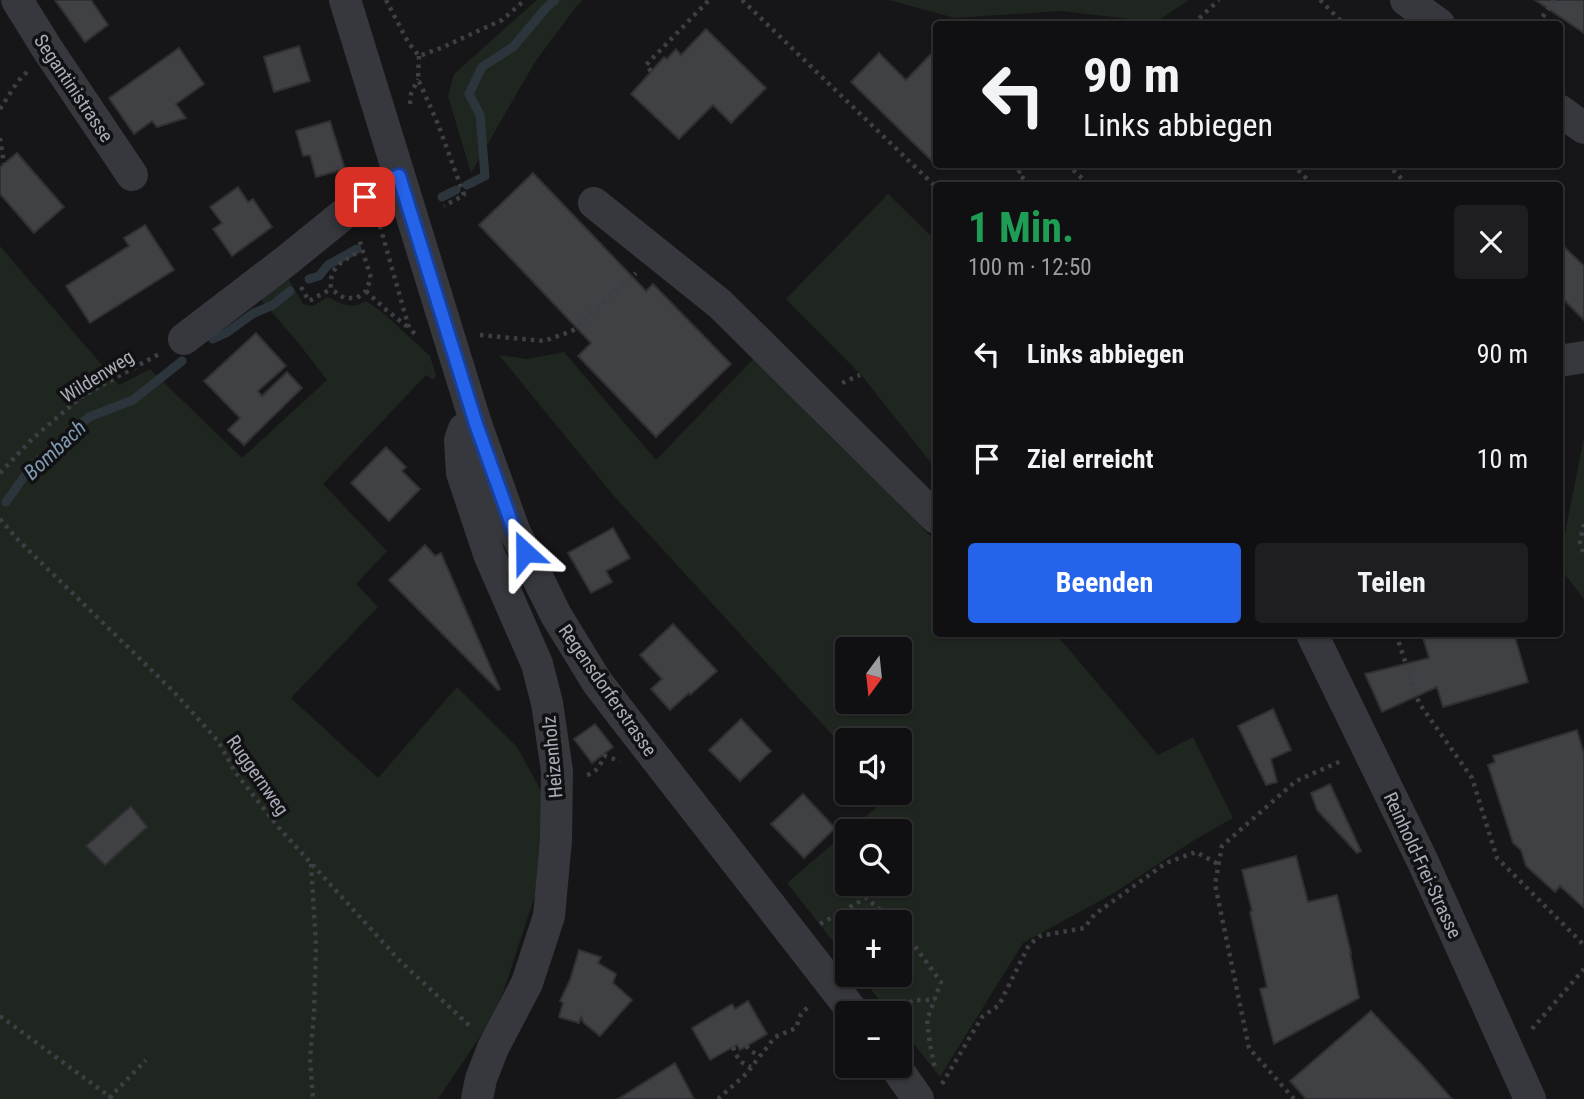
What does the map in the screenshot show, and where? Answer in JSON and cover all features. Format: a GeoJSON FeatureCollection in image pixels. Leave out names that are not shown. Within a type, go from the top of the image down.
{"type":"FeatureCollection","features":[{"type":"Feature","properties":{"kind":"street","name":"Segantinistrasse"},"geometry":{"type":"LineString","coordinates":[[17,0],[48,51],[132,174]]}},
{"type":"Feature","properties":{"kind":"street","name":"Regensdorferstrasse"},"geometry":{"type":"LineString","coordinates":[[345,0],[476,424],[514,530],[556,615],[597,682],[845,1001]]}},
{"type":"Feature","properties":{"kind":"street"},"geometry":{"type":"LineString","coordinates":[[1406,0],[1435,21]]}},
{"type":"Feature","properties":{"kind":"street"},"geometry":{"type":"LineString","coordinates":[[1563,113],[1584,128]]}},
{"type":"Feature","properties":{"kind":"street"},"geometry":{"type":"LineString","coordinates":[[184,339],[381,184],[399,176]]}},
{"type":"Feature","properties":{"kind":"street"},"geometry":{"type":"LineString","coordinates":[[594,203],[720,304],[933,515]]}},
{"type":"Feature","properties":{"kind":"street"},"geometry":{"type":"LineString","coordinates":[[1563,361],[1584,358]]}},
{"type":"Feature","properties":{"kind":"street","name":"Heizenholz"},"geometry":{"type":"LineString","coordinates":[[476,424],[464,429],[460,440],[462,473],[489,554],[537,664],[547,703],[557,771],[556,840],[549,916],[527,983],[493,1048],[481,1079],[477,1099]]}},
{"type":"Feature","properties":{"kind":"street","name":"Reinhold-Frei-Strasse"},"geometry":{"type":"LineString","coordinates":[[1313,637],[1423,862],[1530,1099]]}},
{"type":"Feature","properties":{"kind":"street"},"geometry":{"type":"LineString","coordinates":[[912,1077],[932,1091]]}},
{"type":"Feature","properties":{"kind":"path"},"geometry":{"type":"LineString","coordinates":[[386,0],[408,42],[419,56],[418,79],[464,195],[444,206]]}},
{"type":"Feature","properties":{"kind":"path"},"geometry":{"type":"LineString","coordinates":[[419,56],[502,20],[525,0]]}},
{"type":"Feature","properties":{"kind":"path"},"geometry":{"type":"LineString","coordinates":[[651,71],[646,65],[709,0]]}},
{"type":"Feature","properties":{"kind":"path"},"geometry":{"type":"LineString","coordinates":[[742,0],[933,184]]}},
{"type":"Feature","properties":{"kind":"path"},"geometry":{"type":"LineString","coordinates":[[1196,21],[1219,0]]}},
{"type":"Feature","properties":{"kind":"path"},"geometry":{"type":"LineString","coordinates":[[1320,0],[1341,21]]}},
{"type":"Feature","properties":{"kind":"path"},"geometry":{"type":"LineString","coordinates":[[1540,21],[1554,0]]}},
{"type":"Feature","properties":{"kind":"path"},"geometry":{"type":"LineString","coordinates":[[0,108],[18,81],[48,51]]}},
{"type":"Feature","properties":{"kind":"path"},"geometry":{"type":"LineString","coordinates":[[414,86],[418,79]]}},
{"type":"Feature","properties":{"kind":"path"},"geometry":{"type":"LineString","coordinates":[[0,138],[4,164]]}},
{"type":"Feature","properties":{"kind":"path"},"geometry":{"type":"LineString","coordinates":[[1022,168],[1018,173],[1027,182]]}},
{"type":"Feature","properties":{"kind":"path"},"geometry":{"type":"LineString","coordinates":[[1071,168],[1086,182]]}},
{"type":"Feature","properties":{"kind":"path"},"geometry":{"type":"LineString","coordinates":[[1296,168],[1310,182]]}},
{"type":"Feature","properties":{"kind":"path"},"geometry":{"type":"LineString","coordinates":[[1390,168],[1402,182]]}},
{"type":"Feature","properties":{"kind":"path"},"geometry":{"type":"LineString","coordinates":[[349,211],[371,278],[366,291],[357,298],[344,298],[331,289],[330,278],[336,267],[356,253]]}},
{"type":"Feature","properties":{"kind":"path"},"geometry":{"type":"LineString","coordinates":[[469,334],[544,341],[572,331],[657,253]]}},
{"type":"Feature","properties":{"kind":"path"},"geometry":{"type":"LineString","coordinates":[[366,291],[409,328]]}},
{"type":"Feature","properties":{"kind":"path","name":"Wildenweg"},"geometry":{"type":"LineString","coordinates":[[0,473],[32,439],[81,397],[184,339]]}},
{"type":"Feature","properties":{"kind":"path","name":"Ruggernweg"},"geometry":{"type":"LineString","coordinates":[[0,519],[20,542],[174,692],[218,741],[235,772],[279,828],[400,961],[493,1048]]}},
{"type":"Feature","properties":{"kind":"path"},"geometry":{"type":"LineString","coordinates":[[1584,524],[1580,542],[1584,555]]}},
{"type":"Feature","properties":{"kind":"path"},"geometry":{"type":"LineString","coordinates":[[1397,637],[1419,703],[1472,778],[1497,858],[1584,945]]}},
{"type":"Feature","properties":{"kind":"path"},"geometry":{"type":"LineString","coordinates":[[578,774],[594,773],[605,756],[621,761]]}},
{"type":"Feature","properties":{"kind":"path"},"geometry":{"type":"LineString","coordinates":[[1294,1099],[1249,1048],[1215,884],[1218,864],[1222,846],[1296,781],[1349,757]]}},
{"type":"Feature","properties":{"kind":"path"},"geometry":{"type":"LineString","coordinates":[[932,1091],[982,1017],[999,1005],[1029,945],[1040,936],[1084,928],[1095,914],[1166,863],[1196,852],[1218,864]]}},
{"type":"Feature","properties":{"kind":"path"},"geometry":{"type":"LineString","coordinates":[[311,863],[316,944],[310,1059],[313,1099]]}},
{"type":"Feature","properties":{"kind":"path"},"geometry":{"type":"LineString","coordinates":[[845,910],[866,898],[880,910]]}},
{"type":"Feature","properties":{"kind":"path"},"geometry":{"type":"LineString","coordinates":[[814,928],[835,916]]}},
{"type":"Feature","properties":{"kind":"path"},"geometry":{"type":"LineString","coordinates":[[912,942],[941,982],[928,1020],[932,1091]]}},
{"type":"Feature","properties":{"kind":"path"},"geometry":{"type":"LineString","coordinates":[[1531,1030],[1584,969]]}},
{"type":"Feature","properties":{"kind":"path"},"geometry":{"type":"LineString","coordinates":[[912,1001],[935,1000]]}},
{"type":"Feature","properties":{"kind":"path"},"geometry":{"type":"LineString","coordinates":[[718,1099],[751,1067],[775,1037],[796,1028],[801,1014],[808,1007]]}},
{"type":"Feature","properties":{"kind":"path"},"geometry":{"type":"LineString","coordinates":[[0,1016],[110,1098],[146,1060]]}},
{"type":"Feature","properties":{"kind":"path"},"geometry":{"type":"LineString","coordinates":[[746,1046],[760,1055]]}},
{"type":"Feature","properties":{"kind":"path"},"geometry":{"type":"LineString","coordinates":[[733,1047],[737,1059],[743,1065],[751,1067]]}},
{"type":"Feature","properties":{"kind":"shaded area"},"geometry":{"type":"Polygon","coordinates":[[[537,0],[583,0],[535,62],[471,173],[448,96],[454,74],[537,0]]]}},
{"type":"Feature","properties":{"kind":"shaded area"},"geometry":{"type":"Polygon","coordinates":[[[889,0],[1189,0],[1158,21],[1061,11],[955,18],[889,0]]]}},
{"type":"Feature","properties":{"kind":"shaded area"},"geometry":{"type":"Polygon","coordinates":[[[888,194],[933,238],[933,465],[862,376],[786,299],[888,194]]]}},
{"type":"Feature","properties":{"kind":"shaded area"},"geometry":{"type":"Polygon","coordinates":[[[0,246],[119,385],[150,369],[242,458],[327,380],[257,295],[285,273],[303,304],[313,306],[328,297],[347,305],[366,301],[430,356],[436,376],[433,380],[426,375],[323,484],[387,551],[356,584],[378,607],[291,698],[378,778],[457,687],[517,747],[545,798],[539,883],[504,990],[488,1025],[438,1099],[0,1099],[0,246]]]}},
{"type":"Feature","properties":{"kind":"shaded area"},"geometry":{"type":"Polygon","coordinates":[[[564,352],[656,460],[758,354],[933,539],[933,637],[1059,637],[1158,755],[1193,737],[1233,818],[1114,893],[1023,943],[940,1077],[912,1041],[912,1001],[880,1001],[869,987],[912,987],[912,910],[835,910],[835,944],[787,883],[835,842],[835,896],[912,896],[912,819],[862,819],[879,805],[912,805],[912,728],[835,728],[835,738],[614,496],[499,355],[527,359],[564,352]]]}},
{"type":"Feature","properties":{"kind":"shaded area"},"geometry":{"type":"Polygon","coordinates":[[[1584,437],[1584,599],[1563,572],[1563,544],[1584,437]]]}},
{"type":"Feature","properties":{"kind":"building"},"geometry":{"type":"Polygon","coordinates":[[[55,0],[91,0],[108,25],[85,42],[55,0]]]}},
{"type":"Feature","properties":{"kind":"building"},"geometry":{"type":"Polygon","coordinates":[[[1535,0],[1584,0],[1584,33],[1535,0]]]}},
{"type":"Feature","properties":{"kind":"building"},"geometry":{"type":"Polygon","coordinates":[[[706,29],[766,88],[731,123],[713,105],[679,139],[631,94],[664,57],[667,59],[676,49],[681,55],[706,29]]]}},
{"type":"Feature","properties":{"kind":"building"},"geometry":{"type":"Polygon","coordinates":[[[299,46],[310,81],[274,92],[264,57],[299,46]]]}},
{"type":"Feature","properties":{"kind":"building"},"geometry":{"type":"Polygon","coordinates":[[[179,48],[204,84],[176,104],[186,118],[157,127],[152,121],[134,134],[109,98],[179,48]]]}},
{"type":"Feature","properties":{"kind":"building"},"geometry":{"type":"Polygon","coordinates":[[[933,52],[933,162],[851,82],[879,53],[906,80],[933,52]]]}},
{"type":"Feature","properties":{"kind":"building"},"geometry":{"type":"Polygon","coordinates":[[[330,121],[345,169],[316,177],[310,155],[303,156],[296,131],[330,121]]]}},
{"type":"Feature","properties":{"kind":"building"},"geometry":{"type":"Polygon","coordinates":[[[17,153],[64,207],[34,233],[0,194],[0,167],[17,153]]]}},
{"type":"Feature","properties":{"kind":"building"},"geometry":{"type":"Polygon","coordinates":[[[533,173],[646,291],[653,284],[731,364],[656,437],[578,356],[591,343],[479,225],[533,173]]]}},
{"type":"Feature","properties":{"kind":"building"},"geometry":{"type":"Polygon","coordinates":[[[238,187],[248,202],[253,199],[272,227],[232,256],[213,229],[222,223],[210,207],[238,187]]]}},
{"type":"Feature","properties":{"kind":"building"},"geometry":{"type":"Polygon","coordinates":[[[145,225],[174,270],[90,323],[66,286],[129,246],[124,238],[145,225]]]}},
{"type":"Feature","properties":{"kind":"building"},"geometry":{"type":"Polygon","coordinates":[[[1563,246],[1584,266],[1584,320],[1563,299],[1563,246]]]}},
{"type":"Feature","properties":{"kind":"building"},"geometry":{"type":"Polygon","coordinates":[[[256,333],[286,366],[258,391],[262,396],[287,372],[302,388],[244,445],[228,430],[240,418],[204,381],[256,333]]]}},
{"type":"Feature","properties":{"kind":"building"},"geometry":{"type":"Polygon","coordinates":[[[386,447],[406,467],[402,471],[420,489],[389,521],[351,483],[386,447]]]}},
{"type":"Feature","properties":{"kind":"building"},"geometry":{"type":"Polygon","coordinates":[[[613,528],[630,558],[606,571],[612,582],[591,593],[568,553],[613,528]]]}},
{"type":"Feature","properties":{"kind":"building"},"geometry":{"type":"Polygon","coordinates":[[[425,545],[435,556],[441,553],[500,689],[498,690],[389,580],[425,545]]]}},
{"type":"Feature","properties":{"kind":"building"},"geometry":{"type":"Polygon","coordinates":[[[673,624],[717,671],[670,710],[651,689],[662,679],[640,655],[673,624]]]}},
{"type":"Feature","properties":{"kind":"building"},"geometry":{"type":"Polygon","coordinates":[[[1423,637],[1515,637],[1528,682],[1443,707],[1437,687],[1382,712],[1365,674],[1429,658],[1423,637]]]}},
{"type":"Feature","properties":{"kind":"building"},"geometry":{"type":"Polygon","coordinates":[[[1273,709],[1291,750],[1271,759],[1277,782],[1266,785],[1238,726],[1273,709]]]}},
{"type":"Feature","properties":{"kind":"building"},"geometry":{"type":"Polygon","coordinates":[[[741,719],[771,751],[740,781],[709,750],[741,719]]]}},
{"type":"Feature","properties":{"kind":"building"},"geometry":{"type":"Polygon","coordinates":[[[595,724],[613,747],[592,763],[574,739],[595,724]]]}},
{"type":"Feature","properties":{"kind":"building"},"geometry":{"type":"Polygon","coordinates":[[[1577,730],[1584,754],[1584,908],[1560,886],[1555,892],[1526,866],[1521,850],[1513,843],[1488,765],[1495,762],[1493,756],[1577,730]]]}},
{"type":"Feature","properties":{"kind":"building"},"geometry":{"type":"Polygon","coordinates":[[[1330,784],[1361,851],[1357,853],[1317,810],[1311,793],[1330,784]]]}},
{"type":"Feature","properties":{"kind":"building"},"geometry":{"type":"Polygon","coordinates":[[[803,794],[835,828],[804,858],[771,824],[803,794]]]}},
{"type":"Feature","properties":{"kind":"building"},"geometry":{"type":"Polygon","coordinates":[[[131,806],[147,827],[105,865],[86,846],[131,806]]]}},
{"type":"Feature","properties":{"kind":"building"},"geometry":{"type":"Polygon","coordinates":[[[1296,856],[1308,902],[1337,895],[1359,998],[1274,1044],[1260,989],[1267,987],[1242,870],[1296,856]]]}},
{"type":"Feature","properties":{"kind":"building"},"geometry":{"type":"Polygon","coordinates":[[[579,950],[601,957],[598,963],[616,974],[613,983],[632,1000],[600,1036],[584,1023],[581,1017],[579,1023],[559,1017],[563,1003],[560,1001],[579,950]]]}},
{"type":"Feature","properties":{"kind":"building"},"geometry":{"type":"Polygon","coordinates":[[[748,1001],[767,1034],[740,1050],[737,1045],[710,1060],[692,1028],[732,1004],[735,1009],[748,1001]]]}},
{"type":"Feature","properties":{"kind":"building"},"geometry":{"type":"Polygon","coordinates":[[[1371,1011],[1452,1099],[1306,1099],[1290,1081],[1371,1011]]]}},
{"type":"Feature","properties":{"kind":"building"},"geometry":{"type":"Polygon","coordinates":[[[675,1063],[694,1099],[618,1099],[675,1063]]]}},
{"type":"Feature","properties":{"kind":"waterway","name":"Bombach"},"geometry":{"type":"LineString","coordinates":[[467,185],[485,176],[480,115],[469,94],[482,67],[513,47],[555,0]]}},
{"type":"Feature","properties":{"kind":"waterway","name":"Bombach"},"geometry":{"type":"LineString","coordinates":[[442,197],[456,190]]}},
{"type":"Feature","properties":{"kind":"waterway"},"geometry":{"type":"LineString","coordinates":[[309,279],[319,276],[328,265],[357,249]]}},
{"type":"Feature","properties":{"kind":"waterway","name":"Bombach"},"geometry":{"type":"LineString","coordinates":[[213,339],[254,313],[273,305],[290,291]]}},
{"type":"Feature","properties":{"kind":"waterway","name":"Bombach"},"geometry":{"type":"LineString","coordinates":[[6,502],[31,467],[89,417],[133,400],[182,361]]}},
{"type":"Feature","properties":{"kind":"route"},"geometry":{"type":"LineString","coordinates":[[365,197],[381,184],[399,176],[476,424],[514,530],[525,552]]}}]}
